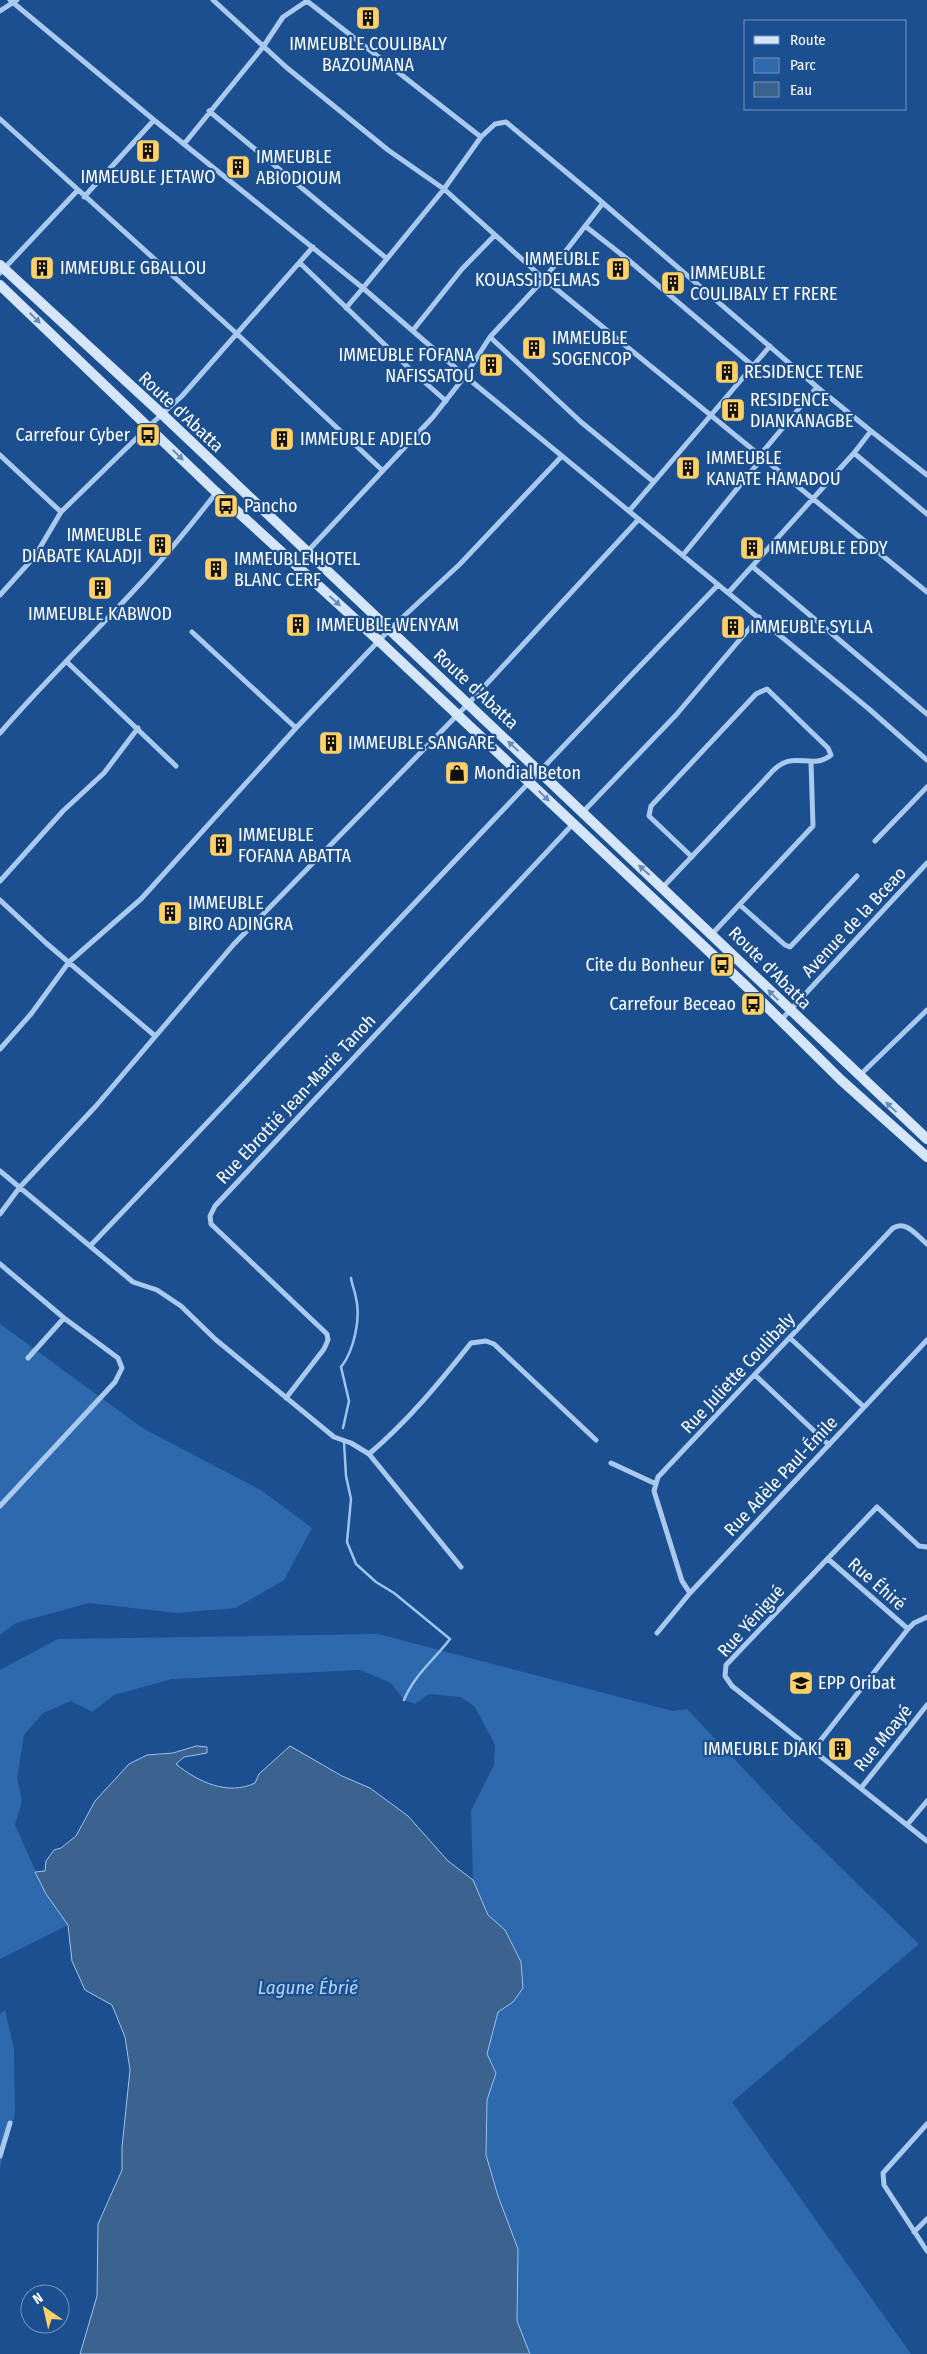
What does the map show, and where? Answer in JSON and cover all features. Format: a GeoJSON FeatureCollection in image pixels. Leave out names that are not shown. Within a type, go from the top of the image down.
{"type":"FeatureCollection","features":[{"type":"Feature","properties":{"kind":"street"},"geometry":{"type":"LineString","coordinates":[[0,11],[13,1],[154,120],[414,330],[465,376],[758,617],[927,760]]}},
{"type":"Feature","properties":{"kind":"street"},"geometry":{"type":"LineString","coordinates":[[216,1],[263,46],[388,150],[444,189],[544,279],[927,592]]}},
{"type":"Feature","properties":{"kind":"street"},"geometry":{"type":"LineString","coordinates":[[184,144],[263,46],[283,17],[308,1],[481,137]]}},
{"type":"Feature","properties":{"kind":"street"},"geometry":{"type":"LineString","coordinates":[[209,111],[386,258]]}},
{"type":"Feature","properties":{"kind":"street"},"geometry":{"type":"LineString","coordinates":[[0,119],[77,191],[236,333],[382,470]]}},
{"type":"Feature","properties":{"kind":"street"},"geometry":{"type":"LineString","coordinates":[[84,197],[154,120]]}},
{"type":"Feature","properties":{"kind":"street"},"geometry":{"type":"LineString","coordinates":[[346,308],[444,189],[481,137],[496,124],[506,122],[817,388],[927,475]]}},
{"type":"Feature","properties":{"kind":"street"},"geometry":{"type":"LineString","coordinates":[[1,269],[77,191]]}},
{"type":"Feature","properties":{"kind":"street"},"geometry":{"type":"LineString","coordinates":[[306,552],[446,401],[490,337],[544,279],[603,203]]}},
{"type":"Feature","properties":{"kind":"street"},"geometry":{"type":"LineString","coordinates":[[585,226],[626,258],[753,366]]}},
{"type":"Feature","properties":{"kind":"street"},"geometry":{"type":"LineString","coordinates":[[414,330],[462,270],[495,235]]}},
{"type":"Feature","properties":{"kind":"street"},"geometry":{"type":"LineString","coordinates":[[0,595],[35,556],[61,512],[148,426],[163,415],[313,247]]}},
{"type":"Feature","properties":{"kind":"street"},"geometry":{"type":"LineString","coordinates":[[300,263],[446,401]]}},
{"type":"Feature","properties":{"kind":"street","name":"Route d'Abatta"},"geometry":{"type":"LineString","coordinates":[[1,269],[163,415],[927,1139]]}},
{"type":"Feature","properties":{"kind":"street","name":"Route d'Abatta"},"geometry":{"type":"LineString","coordinates":[[0,285],[216,492],[378,640],[781,1020],[841,1080],[927,1156]]}},
{"type":"Feature","properties":{"kind":"street"},"geometry":{"type":"LineString","coordinates":[[490,337],[581,422],[654,482]]}},
{"type":"Feature","properties":{"kind":"street"},"geometry":{"type":"LineString","coordinates":[[629,511],[770,346]]}},
{"type":"Feature","properties":{"kind":"street"},"geometry":{"type":"LineString","coordinates":[[683,555],[817,388]]}},
{"type":"Feature","properties":{"kind":"street"},"geometry":{"type":"LineString","coordinates":[[728,593],[814,499],[871,431]]}},
{"type":"Feature","properties":{"kind":"street"},"geometry":{"type":"LineString","coordinates":[[854,453],[927,514]]}},
{"type":"Feature","properties":{"kind":"street"},"geometry":{"type":"LineString","coordinates":[[0,455],[61,512]]}},
{"type":"Feature","properties":{"kind":"street"},"geometry":{"type":"LineString","coordinates":[[0,1049],[31,1014],[69,962],[141,899],[378,640],[460,564],[562,456]]}},
{"type":"Feature","properties":{"kind":"street"},"geometry":{"type":"LineString","coordinates":[[0,733],[29,699],[67,662],[177,543],[216,492]]}},
{"type":"Feature","properties":{"kind":"street"},"geometry":{"type":"LineString","coordinates":[[0,1214],[20,1187],[96,1106],[154,1035],[234,944],[468,704],[639,519]]}},
{"type":"Feature","properties":{"kind":"street"},"geometry":{"type":"LineString","coordinates":[[753,567],[927,714]]}},
{"type":"Feature","properties":{"kind":"street"},"geometry":{"type":"LineString","coordinates":[[90,1246],[372,949],[538,770],[718,584]]}},
{"type":"Feature","properties":{"kind":"street"},"geometry":{"type":"LineString","coordinates":[[582,814],[676,715],[758,617]]}},
{"type":"Feature","properties":{"kind":"street"},"geometry":{"type":"LineString","coordinates":[[192,632],[296,728]]}},
{"type":"Feature","properties":{"kind":"street"},"geometry":{"type":"LineString","coordinates":[[67,662],[176,766]]}},
{"type":"Feature","properties":{"kind":"street"},"geometry":{"type":"LineString","coordinates":[[663,888],[692,857],[776,766],[789,760],[811,762],[830,757],[830,750],[767,689],[756,694],[651,806],[648,812],[649,816],[692,857]]}},
{"type":"Feature","properties":{"kind":"street"},"geometry":{"type":"LineString","coordinates":[[0,882],[63,811],[104,773],[138,728]]}},
{"type":"Feature","properties":{"kind":"street"},"geometry":{"type":"LineString","coordinates":[[712,934],[813,826],[811,762]]}},
{"type":"Feature","properties":{"kind":"street"},"geometry":{"type":"LineString","coordinates":[[874,841],[927,786]]}},
{"type":"Feature","properties":{"kind":"street","name":"Rue Ebrottié Jean-Marie Tanoh"},"geometry":{"type":"LineString","coordinates":[[286,1398],[324,1349],[328,1340],[326,1334],[211,1224],[210,1216],[215,1206],[573,824]]}},
{"type":"Feature","properties":{"kind":"street","name":"Avenue de la Bceao"},"geometry":{"type":"LineString","coordinates":[[781,1020],[927,863]]}},
{"type":"Feature","properties":{"kind":"street"},"geometry":{"type":"LineString","coordinates":[[740,905],[785,945],[790,947],[857,876]]}},
{"type":"Feature","properties":{"kind":"street"},"geometry":{"type":"LineString","coordinates":[[0,900],[154,1035]]}},
{"type":"Feature","properties":{"kind":"street"},"geometry":{"type":"LineString","coordinates":[[859,1076],[927,1010]]}},
{"type":"Feature","properties":{"kind":"street"},"geometry":{"type":"LineString","coordinates":[[0,1171],[133,1282],[157,1290],[181,1306],[215,1339],[334,1437],[352,1443],[369,1454],[461,1567]]}},
{"type":"Feature","properties":{"kind":"street","name":"Rue Juliette Coulibaly"},"geometry":{"type":"LineString","coordinates":[[656,1484],[658,1477],[893,1228],[899,1225],[906,1225],[927,1244]]}},
{"type":"Feature","properties":{"kind":"street"},"geometry":{"type":"LineString","coordinates":[[0,1264],[64,1318],[118,1358],[122,1368],[115,1382],[0,1506]]}},
{"type":"Feature","properties":{"kind":"street"},"geometry":{"type":"LineString","coordinates":[[28,1358],[64,1318]]}},
{"type":"Feature","properties":{"kind":"street"},"geometry":{"type":"LineString","coordinates":[[790,1338],[864,1407]]}},
{"type":"Feature","properties":{"kind":"street","name":"Rue Adèle Paul-Émile"},"geometry":{"type":"LineString","coordinates":[[657,1633],[690,1593],[927,1340]]}},
{"type":"Feature","properties":{"kind":"street"},"geometry":{"type":"LineString","coordinates":[[369,1454],[395,1432],[430,1395],[471,1343],[478,1341],[494,1344],[596,1440]]}},
{"type":"Feature","properties":{"kind":"street"},"geometry":{"type":"LineString","coordinates":[[755,1375],[829,1445]]}},
{"type":"Feature","properties":{"kind":"street"},"geometry":{"type":"LineString","coordinates":[[611,1462],[656,1484],[654,1491],[682,1581],[690,1593]]}},
{"type":"Feature","properties":{"kind":"street","name":"Rue Yénigué"},"geometry":{"type":"LineString","coordinates":[[927,1547],[918,1546],[877,1507],[726,1665],[725,1676],[732,1686],[927,1841]]}},
{"type":"Feature","properties":{"kind":"street","name":"Rue Éhiré"},"geometry":{"type":"LineString","coordinates":[[828,1559],[908,1629]]}},
{"type":"Feature","properties":{"kind":"street"},"geometry":{"type":"LineString","coordinates":[[813,1750],[908,1629],[914,1623],[927,1617]]}},
{"type":"Feature","properties":{"kind":"street","name":"Rue Moayé"},"geometry":{"type":"LineString","coordinates":[[861,1788],[927,1705]]}},
{"type":"Feature","properties":{"kind":"street"},"geometry":{"type":"LineString","coordinates":[[907,1825],[927,1801]]}},
{"type":"Feature","properties":{"kind":"street"},"geometry":{"type":"LineString","coordinates":[[0,2156],[10,2123]]}},
{"type":"Feature","properties":{"kind":"street"},"geometry":{"type":"LineString","coordinates":[[927,2124],[883,2173],[884,2185],[927,2251]]}},
{"type":"Feature","properties":{"kind":"street"},"geometry":{"type":"LineString","coordinates":[[914,2232],[927,2219]]}},
{"type":"Feature","properties":{"kind":"green space"},"geometry":{"type":"Polygon","coordinates":[[[0,1324],[144,1429],[261,1490],[312,1528],[284,1580],[236,1608],[176,1613],[89,1603],[16,1623],[0,1635],[0,1324]]]}},
{"type":"Feature","properties":{"kind":"green space"},"geometry":{"type":"Polygon","coordinates":[[[378,1634],[673,1711],[687,1709],[788,1816],[919,1944],[732,2102],[911,2354],[530,2354],[517,2321],[518,2249],[498,2196],[486,2155],[487,2100],[496,2073],[487,2054],[498,2011],[513,2002],[523,1988],[521,1962],[505,1930],[488,1915],[473,1880],[471,1811],[494,1765],[495,1745],[475,1707],[461,1697],[429,1694],[415,1704],[404,1700],[391,1683],[360,1670],[172,1679],[114,1695],[92,1712],[71,1701],[43,1713],[24,1735],[17,1778],[22,1801],[15,1825],[46,1894],[68,1925],[0,1959],[0,1670],[58,1639],[378,1634]]]}},
{"type":"Feature","properties":{"kind":"green space"},"geometry":{"type":"Polygon","coordinates":[[[5,2010],[14,2049],[15,2114],[0,2167],[0,2014],[5,2010]]]}},
{"type":"Feature","properties":{"kind":"water","name":"Lagune Ébrié"},"geometry":{"type":"Polygon","coordinates":[[[196,1746],[207,1747],[207,1753],[184,1757],[176,1764],[194,1776],[214,1785],[234,1788],[245,1787],[255,1783],[259,1774],[290,1746],[342,1776],[370,1788],[408,1816],[448,1861],[473,1880],[488,1915],[505,1930],[521,1962],[523,1988],[513,2002],[498,2012],[487,2054],[496,2073],[487,2100],[486,2155],[498,2196],[518,2249],[517,2321],[530,2354],[80,2354],[97,2296],[98,2224],[122,2170],[122,2147],[130,2070],[125,2037],[112,2005],[85,1990],[72,1961],[68,1925],[46,1894],[35,1872],[45,1871],[46,1861],[54,1850],[61,1848],[76,1836],[95,1801],[129,1764],[147,1755],[173,1753],[196,1746]]]}},
{"type":"Feature","properties":{"kind":"waterway"},"geometry":{"type":"LineString","coordinates":[[343,1428],[349,1401],[341,1367],[353,1343],[358,1315],[351,1278]]}},
{"type":"Feature","properties":{"kind":"waterway"},"geometry":{"type":"LineString","coordinates":[[344,1442],[346,1476],[351,1499],[347,1542],[356,1564],[376,1582],[394,1593],[450,1639],[419,1675],[404,1700]]}},
{"type":"Feature","properties":{"kind":"place","name":"IMMEUBLE COULIBALY BAZOUMANA"},"geometry":{"type":"Point","coordinates":[368,18]}},
{"type":"Feature","properties":{"kind":"place","name":"IMMEUBLE JETAWO"},"geometry":{"type":"Point","coordinates":[148,151]}},
{"type":"Feature","properties":{"kind":"place","name":"IMMEUBLE ABIODIOUM"},"geometry":{"type":"Point","coordinates":[238,167]}},
{"type":"Feature","properties":{"kind":"place","name":"IMMEUBLE GBALLOU"},"geometry":{"type":"Point","coordinates":[42,268]}},
{"type":"Feature","properties":{"kind":"place","name":"IMMEUBLE KOUASSI DELMAS"},"geometry":{"type":"Point","coordinates":[618,269]}},
{"type":"Feature","properties":{"kind":"place","name":"IMMEUBLE COULIBALY ET FRERE"},"geometry":{"type":"Point","coordinates":[673,283]}},
{"type":"Feature","properties":{"kind":"place","name":"IMMEUBLE SOGENCOP"},"geometry":{"type":"Point","coordinates":[534,348]}},
{"type":"Feature","properties":{"kind":"place","name":"IMMEUBLE FOFANA NAFISSATOU"},"geometry":{"type":"Point","coordinates":[491,365]}},
{"type":"Feature","properties":{"kind":"place","name":"RESIDENCE TENE"},"geometry":{"type":"Point","coordinates":[727,372]}},
{"type":"Feature","properties":{"kind":"place","name":"RESIDENCE DIANKANAGBE"},"geometry":{"type":"Point","coordinates":[733,410]}},
{"type":"Feature","properties":{"kind":"place","name":"Carrefour Cyber"},"geometry":{"type":"Point","coordinates":[148,435]}},
{"type":"Feature","properties":{"kind":"place","name":"IMMEUBLE ADJELO"},"geometry":{"type":"Point","coordinates":[282,439]}},
{"type":"Feature","properties":{"kind":"place","name":"IMMEUBLE KANATE HAMADOU"},"geometry":{"type":"Point","coordinates":[688,468]}},
{"type":"Feature","properties":{"kind":"place","name":"Pancho"},"geometry":{"type":"Point","coordinates":[226,506]}},
{"type":"Feature","properties":{"kind":"place","name":"IMMEUBLE DIABATE KALADJI"},"geometry":{"type":"Point","coordinates":[160,545]}},
{"type":"Feature","properties":{"kind":"place","name":"IMMEUBLE EDDY"},"geometry":{"type":"Point","coordinates":[752,548]}},
{"type":"Feature","properties":{"kind":"place","name":"IMMEUBLE HOTEL BLANC CERF"},"geometry":{"type":"Point","coordinates":[216,569]}},
{"type":"Feature","properties":{"kind":"place","name":"IMMEUBLE KABWOD"},"geometry":{"type":"Point","coordinates":[100,588]}},
{"type":"Feature","properties":{"kind":"place","name":"IMMEUBLE WENYAM"},"geometry":{"type":"Point","coordinates":[298,625]}},
{"type":"Feature","properties":{"kind":"place","name":"IMMEUBLE SYLLA"},"geometry":{"type":"Point","coordinates":[733,627]}},
{"type":"Feature","properties":{"kind":"place","name":"IMMEUBLE SANGARE"},"geometry":{"type":"Point","coordinates":[331,743]}},
{"type":"Feature","properties":{"kind":"place","name":"Mondial Beton"},"geometry":{"type":"Point","coordinates":[457,773]}},
{"type":"Feature","properties":{"kind":"place","name":"IMMEUBLE FOFANA ABATTA"},"geometry":{"type":"Point","coordinates":[221,845]}},
{"type":"Feature","properties":{"kind":"place","name":"IMMEUBLE BIRO ADINGRA"},"geometry":{"type":"Point","coordinates":[170,913]}},
{"type":"Feature","properties":{"kind":"place","name":"Cite du Bonheur"},"geometry":{"type":"Point","coordinates":[722,965]}},
{"type":"Feature","properties":{"kind":"place","name":"Carrefour Beceao"},"geometry":{"type":"Point","coordinates":[753,1004]}},
{"type":"Feature","properties":{"kind":"place","name":"EPP Oribat"},"geometry":{"type":"Point","coordinates":[801,1683]}},
{"type":"Feature","properties":{"kind":"place","name":"IMMEUBLE DJAKI"},"geometry":{"type":"Point","coordinates":[840,1749]}}]}
